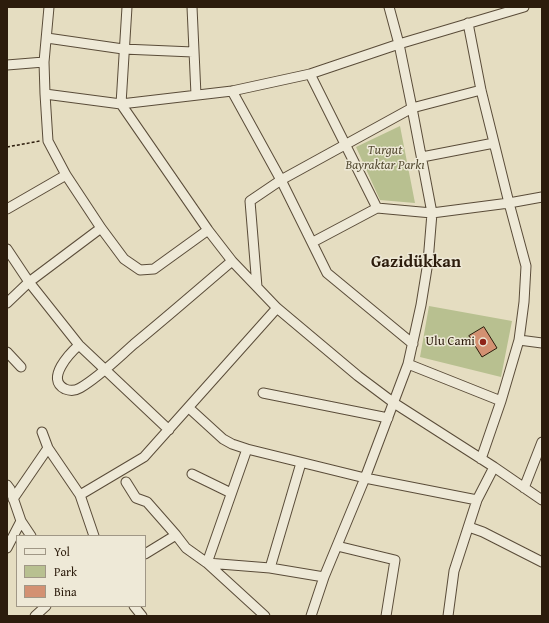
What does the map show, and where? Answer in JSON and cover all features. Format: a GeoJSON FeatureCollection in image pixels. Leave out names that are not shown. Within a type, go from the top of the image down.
{"type":"FeatureCollection","features":[{"type":"Feature","properties":{"kind":"street"},"geometry":{"type":"LineString","coordinates":[[49,7],[44,62],[44,94],[48,141],[66,174],[101,228],[124,259],[140,270],[154,269],[208,230]]}},
{"type":"Feature","properties":{"kind":"street"},"geometry":{"type":"LineString","coordinates":[[126,7],[121,104],[208,230],[232,261],[277,308],[394,404],[494,467],[542,500]]}},
{"type":"Feature","properties":{"kind":"street"},"geometry":{"type":"LineString","coordinates":[[192,7],[196,95]]}},
{"type":"Feature","properties":{"kind":"street"},"geometry":{"type":"LineString","coordinates":[[311,616],[324,576],[365,478],[408,364],[422,305],[428,262],[432,213],[412,108],[389,7]]}},
{"type":"Feature","properties":{"kind":"street"},"geometry":{"type":"LineString","coordinates":[[44,94],[121,104],[232,91],[310,74],[398,44],[524,7]]}},
{"type":"Feature","properties":{"kind":"street"},"geometry":{"type":"LineString","coordinates":[[468,23],[481,90],[526,266],[524,302],[519,340],[501,401],[481,459]]}},
{"type":"Feature","properties":{"kind":"street"},"geometry":{"type":"LineString","coordinates":[[47,38],[123,49],[193,52]]}},
{"type":"Feature","properties":{"kind":"street"},"geometry":{"type":"LineString","coordinates":[[7,65],[44,62]]}},
{"type":"Feature","properties":{"kind":"street"},"geometry":{"type":"LineString","coordinates":[[310,74],[377,208]]}},
{"type":"Feature","properties":{"kind":"street"},"geometry":{"type":"LineString","coordinates":[[257,287],[250,201],[281,180],[412,108],[481,90]]}},
{"type":"Feature","properties":{"kind":"street"},"geometry":{"type":"LineString","coordinates":[[232,91],[281,180],[327,273],[413,344]]}},
{"type":"Feature","properties":{"kind":"street"},"geometry":{"type":"LineString","coordinates":[[422,157],[494,143]]}},
{"type":"Feature","properties":{"kind":"street"},"geometry":{"type":"LineString","coordinates":[[7,209],[66,174]]}},
{"type":"Feature","properties":{"kind":"street"},"geometry":{"type":"LineString","coordinates":[[313,242],[377,208],[432,213],[542,197]]}},
{"type":"Feature","properties":{"kind":"street"},"geometry":{"type":"LineString","coordinates":[[7,303],[29,282],[101,228]]}},
{"type":"Feature","properties":{"kind":"street"},"geometry":{"type":"LineString","coordinates":[[7,250],[29,282],[80,344],[169,430]]}},
{"type":"Feature","properties":{"kind":"street"},"geometry":{"type":"LineString","coordinates":[[80,344],[66,359],[58,373],[58,380],[63,388],[69,390],[77,390],[106,368],[232,261]]}},
{"type":"Feature","properties":{"kind":"street"},"geometry":{"type":"LineString","coordinates":[[80,495],[144,457],[277,308]]}},
{"type":"Feature","properties":{"kind":"street"},"geometry":{"type":"LineString","coordinates":[[519,340],[542,343]]}},
{"type":"Feature","properties":{"kind":"street"},"geometry":{"type":"LineString","coordinates":[[7,352],[21,367]]}},
{"type":"Feature","properties":{"kind":"street"},"geometry":{"type":"LineString","coordinates":[[408,364],[501,401]]}},
{"type":"Feature","properties":{"kind":"street"},"geometry":{"type":"LineString","coordinates":[[263,393],[388,418]]}},
{"type":"Feature","properties":{"kind":"street"},"geometry":{"type":"LineString","coordinates":[[189,408],[223,438],[232,444],[247,449],[365,478],[477,500]]}},
{"type":"Feature","properties":{"kind":"street"},"geometry":{"type":"LineString","coordinates":[[42,432],[48,448],[80,495],[94,535]]}},
{"type":"Feature","properties":{"kind":"street"},"geometry":{"type":"LineString","coordinates":[[524,488],[542,442]]}},
{"type":"Feature","properties":{"kind":"street"},"geometry":{"type":"LineString","coordinates":[[13,499],[48,448]]}},
{"type":"Feature","properties":{"kind":"street"},"geometry":{"type":"LineString","coordinates":[[207,563],[247,449]]}},
{"type":"Feature","properties":{"kind":"street"},"geometry":{"type":"LineString","coordinates":[[270,568],[302,463]]}},
{"type":"Feature","properties":{"kind":"street"},"geometry":{"type":"LineString","coordinates":[[448,616],[454,571],[477,500],[494,467]]}},
{"type":"Feature","properties":{"kind":"street"},"geometry":{"type":"LineString","coordinates":[[192,474],[231,493]]}},
{"type":"Feature","properties":{"kind":"street"},"geometry":{"type":"LineString","coordinates":[[126,482],[136,498],[147,502],[186,548],[207,563],[264,616]]}},
{"type":"Feature","properties":{"kind":"street"},"geometry":{"type":"LineString","coordinates":[[7,485],[21,521],[30,535]]}},
{"type":"Feature","properties":{"kind":"street"},"geometry":{"type":"LineString","coordinates":[[7,548],[21,521]]}},
{"type":"Feature","properties":{"kind":"street"},"geometry":{"type":"LineString","coordinates":[[469,527],[483,532],[542,562]]}},
{"type":"Feature","properties":{"kind":"street"},"geometry":{"type":"LineString","coordinates":[[146,553],[176,535]]}},
{"type":"Feature","properties":{"kind":"street"},"geometry":{"type":"LineString","coordinates":[[337,546],[395,560],[386,616]]}},
{"type":"Feature","properties":{"kind":"street"},"geometry":{"type":"LineString","coordinates":[[207,563],[270,568],[324,576]]}},
{"type":"Feature","properties":{"kind":"street"},"geometry":{"type":"LineString","coordinates":[[36,616],[45,607]]}},
{"type":"Feature","properties":{"kind":"street"},"geometry":{"type":"LineString","coordinates":[[135,607],[142,616]]}},
{"type":"Feature","properties":{"kind":"path"},"geometry":{"type":"LineString","coordinates":[[7,147],[39,141],[48,141]]}},
{"type":"Feature","properties":{"kind":"green space","name":"Turgut Bayraktar Parkı"},"geometry":{"type":"Polygon","coordinates":[[[400,126],[415,203],[380,200],[356,147],[400,126]]]}},
{"type":"Feature","properties":{"kind":"green space"},"geometry":{"type":"Polygon","coordinates":[[[429,306],[512,321],[501,377],[420,357],[429,306]]]}},
{"type":"Feature","properties":{"kind":"building","name":"Ulu Cami"},"geometry":{"type":"Polygon","coordinates":[[[484,327],[497,348],[482,357],[469,336],[484,327]]]}},
{"type":"Feature","properties":{"kind":"place","name":"Ulu Cami"},"geometry":{"type":"Point","coordinates":[483,342]}},
{"type":"Feature","properties":{"kind":"district","name":"Gazidükkan"},"geometry":{"type":"Point","coordinates":[416,263]}}]}
